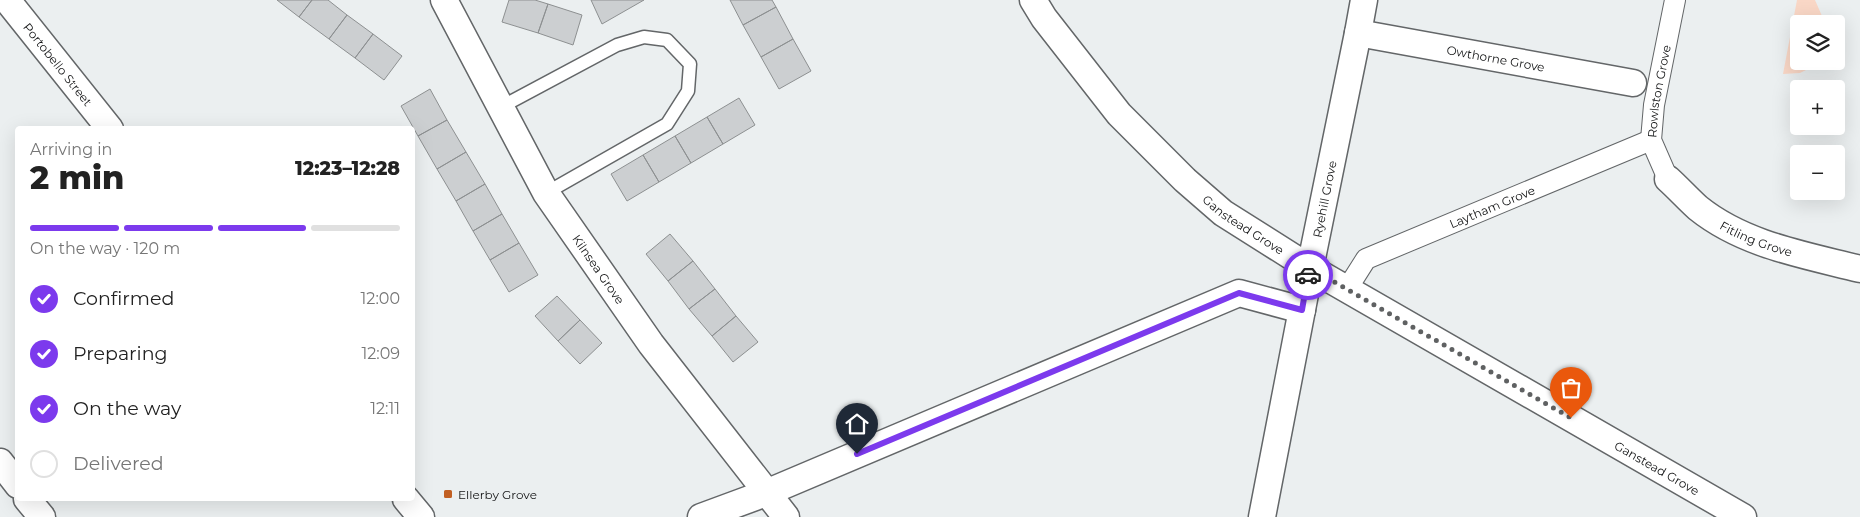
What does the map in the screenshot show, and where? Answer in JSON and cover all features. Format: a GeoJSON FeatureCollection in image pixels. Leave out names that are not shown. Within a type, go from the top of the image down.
{"type":"FeatureCollection","features":[{"type":"Feature","properties":{"kind":"street","name":"Portobello Street"},"geometry":{"type":"LineString","coordinates":[[7,0],[108,126]]}},
{"type":"Feature","properties":{"kind":"street","name":"Kilnsea Grove"},"geometry":{"type":"LineString","coordinates":[[444,0],[546,193],[651,344],[786,517]]}},
{"type":"Feature","properties":{"kind":"street","name":"Ganstead Grove"},"geometry":{"type":"LineString","coordinates":[[1033,0],[1044,18],[1119,114],[1185,180],[1223,213],[1310,268],[1743,517]]}},
{"type":"Feature","properties":{"kind":"street","name":"Ryehill Grove"},"geometry":{"type":"LineString","coordinates":[[1262,517],[1364,0]]}},
{"type":"Feature","properties":{"kind":"street","name":"Rowlston Grove"},"geometry":{"type":"LineString","coordinates":[[1668,179],[1651,140],[1654,106],[1675,0]]}},
{"type":"Feature","properties":{"kind":"street","name":"Owthorne Grove"},"geometry":{"type":"LineString","coordinates":[[1358,33],[1633,83]]}},
{"type":"Feature","properties":{"kind":"street","name":"Laytham Grove"},"geometry":{"type":"LineString","coordinates":[[1347,289],[1366,260],[1651,140]]}},
{"type":"Feature","properties":{"kind":"street","name":"Fitling Grove"},"geometry":{"type":"LineString","coordinates":[[1668,179],[1699,208],[1730,228],[1775,248],[1860,269]]}},
{"type":"Feature","properties":{"kind":"street"},"geometry":{"type":"LineString","coordinates":[[701,517],[766,493],[1239,293],[1302,310]]}},
{"type":"Feature","properties":{"kind":"street"},"geometry":{"type":"LineString","coordinates":[[0,462],[15,481]]}},
{"type":"Feature","properties":{"kind":"street"},"geometry":{"type":"LineString","coordinates":[[408,501],[421,517]]}},
{"type":"Feature","properties":{"kind":"lane"},"geometry":{"type":"LineString","coordinates":[[501,107],[617,45],[644,38],[666,40],[690,64],[688,91],[667,124],[546,193]]}},
{"type":"Feature","properties":{"kind":"shaded area"},"geometry":{"type":"Polygon","coordinates":[[[1797,0],[1815,0],[1822,15],[1794,15],[1797,0]]]}},
{"type":"Feature","properties":{"kind":"shaded area"},"geometry":{"type":"Polygon","coordinates":[[[1790,37],[1790,70],[1806,70],[1800,73],[1783,74],[1790,37]]]}},
{"type":"Feature","properties":{"kind":"building"},"geometry":{"type":"Polygon","coordinates":[[[277,0],[312,0],[299,17],[277,0]]]}},
{"type":"Feature","properties":{"kind":"building"},"geometry":{"type":"Polygon","coordinates":[[[312,0],[328,0],[347,15],[329,39],[299,17],[312,0]]]}},
{"type":"Feature","properties":{"kind":"building"},"geometry":{"type":"Polygon","coordinates":[[[509,0],[535,0],[548,4],[538,33],[502,22],[509,0]]]}},
{"type":"Feature","properties":{"kind":"building"},"geometry":{"type":"Polygon","coordinates":[[[591,0],[644,0],[602,24],[591,0]]]}},
{"type":"Feature","properties":{"kind":"building"},"geometry":{"type":"Polygon","coordinates":[[[730,0],[772,0],[776,7],[743,25],[730,0]]]}},
{"type":"Feature","properties":{"kind":"building"},"geometry":{"type":"Polygon","coordinates":[[[548,4],[582,15],[573,45],[538,33],[548,4]]]}},
{"type":"Feature","properties":{"kind":"building"},"geometry":{"type":"Polygon","coordinates":[[[776,7],[793,39],[761,57],[743,25],[776,7]]]}},
{"type":"Feature","properties":{"kind":"building"},"geometry":{"type":"Polygon","coordinates":[[[347,15],[373,34],[355,58],[329,39],[347,15]]]}},
{"type":"Feature","properties":{"kind":"building"},"geometry":{"type":"Polygon","coordinates":[[[373,34],[402,56],[384,80],[355,58],[373,34]]]}},
{"type":"Feature","properties":{"kind":"building"},"geometry":{"type":"Polygon","coordinates":[[[793,39],[811,71],[779,89],[761,57],[793,39]]]}},
{"type":"Feature","properties":{"kind":"building"},"geometry":{"type":"Polygon","coordinates":[[[430,89],[447,120],[418,136],[415,126],[412,126],[401,106],[430,89]]]}},
{"type":"Feature","properties":{"kind":"building"},"geometry":{"type":"Polygon","coordinates":[[[739,98],[755,125],[723,144],[707,117],[739,98]]]}},
{"type":"Feature","properties":{"kind":"building"},"geometry":{"type":"Polygon","coordinates":[[[707,117],[723,144],[691,163],[675,136],[707,117]]]}},
{"type":"Feature","properties":{"kind":"building"},"geometry":{"type":"Polygon","coordinates":[[[447,120],[466,152],[437,169],[418,136],[447,120]]]}},
{"type":"Feature","properties":{"kind":"building"},"geometry":{"type":"Polygon","coordinates":[[[675,136],[691,163],[659,182],[643,155],[675,136]]]}},
{"type":"Feature","properties":{"kind":"building"},"geometry":{"type":"Polygon","coordinates":[[[466,152],[485,184],[456,201],[437,169],[466,152]]]}},
{"type":"Feature","properties":{"kind":"building"},"geometry":{"type":"Polygon","coordinates":[[[643,155],[659,182],[627,201],[611,174],[643,155]]]}},
{"type":"Feature","properties":{"kind":"building"},"geometry":{"type":"Polygon","coordinates":[[[485,184],[502,214],[473,231],[456,201],[485,184]]]}},
{"type":"Feature","properties":{"kind":"building"},"geometry":{"type":"Polygon","coordinates":[[[502,214],[519,243],[490,260],[473,231],[502,214]]]}},
{"type":"Feature","properties":{"kind":"building"},"geometry":{"type":"Polygon","coordinates":[[[670,234],[693,261],[668,281],[646,254],[670,234]]]}},
{"type":"Feature","properties":{"kind":"building"},"geometry":{"type":"Polygon","coordinates":[[[519,243],[538,275],[509,292],[490,260],[519,243]]]}},
{"type":"Feature","properties":{"kind":"building"},"geometry":{"type":"Polygon","coordinates":[[[693,261],[715,289],[689,309],[668,281],[693,261]]]}},
{"type":"Feature","properties":{"kind":"building"},"geometry":{"type":"Polygon","coordinates":[[[715,289],[736,316],[712,336],[689,309],[715,289]]]}},
{"type":"Feature","properties":{"kind":"building"},"geometry":{"type":"Polygon","coordinates":[[[557,296],[580,320],[558,341],[535,316],[557,296]]]}},
{"type":"Feature","properties":{"kind":"building"},"geometry":{"type":"Polygon","coordinates":[[[736,316],[758,342],[733,362],[712,336],[736,316]]]}},
{"type":"Feature","properties":{"kind":"building"},"geometry":{"type":"Polygon","coordinates":[[[580,320],[602,343],[580,364],[558,341],[580,320]]]}},
{"type":"Feature","properties":{"kind":"way so far"},"geometry":{"type":"LineString","coordinates":[[1308,275],[1310,268],[1571,418]]}},
{"type":"Feature","properties":{"kind":"place","name":"Ellerby Grove"},"geometry":{"type":"Point","coordinates":[448,494]}},
{"type":"Feature","properties":{"kind":"route"},"geometry":{"type":"LineString","coordinates":[[857,454],[1239,293],[1302,310],[1308,275]]}}]}
